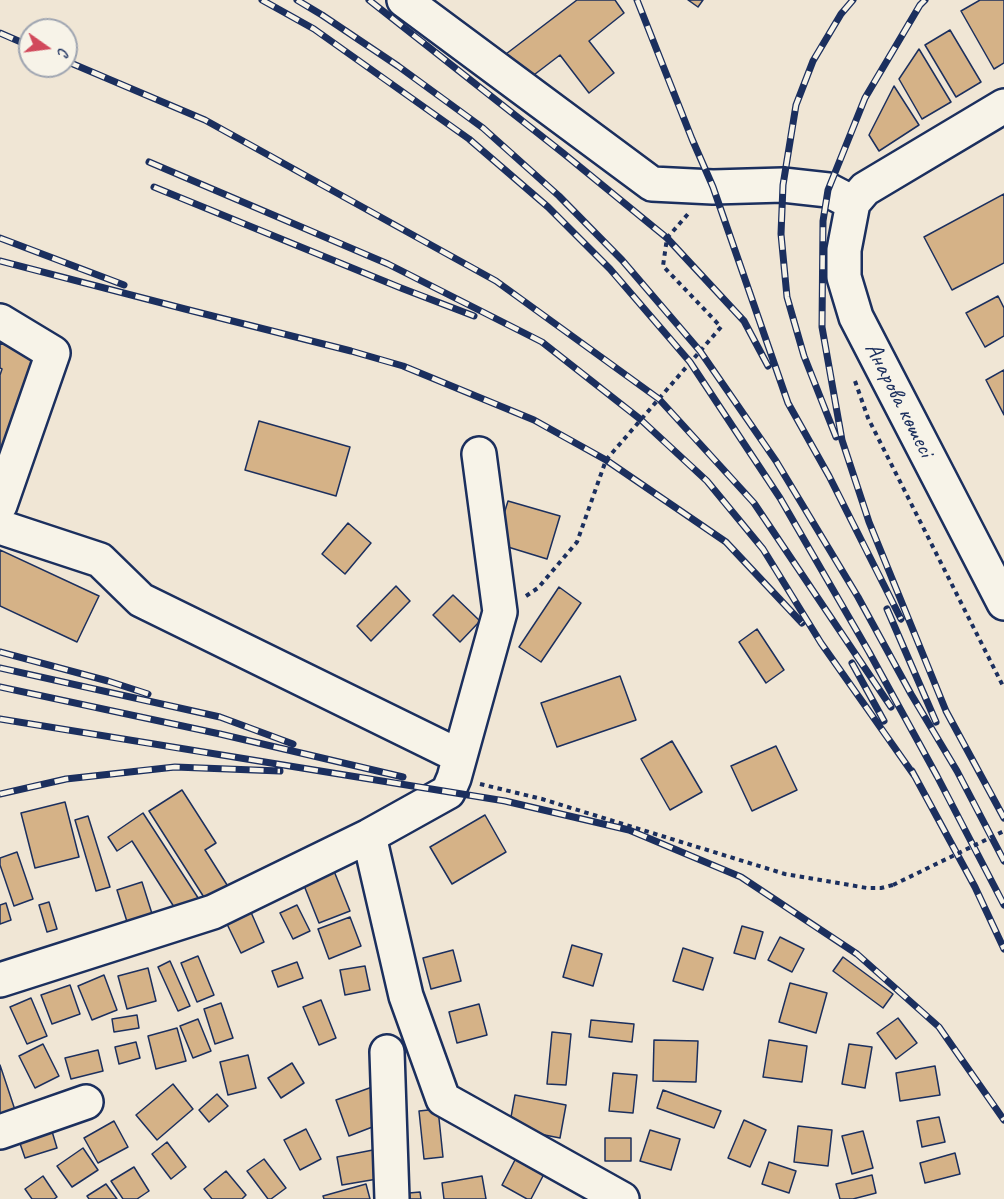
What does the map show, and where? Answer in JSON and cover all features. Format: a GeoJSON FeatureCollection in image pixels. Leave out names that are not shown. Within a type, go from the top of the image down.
{"type":"FeatureCollection","features":[{"type":"Feature","properties":{"kind":"street"},"geometry":{"type":"LineString","coordinates":[[404,0],[652,184],[712,187],[783,185],[859,196],[1004,106]]}},
{"type":"Feature","properties":{"kind":"street","name":"Анарова көшесі"},"geometry":{"type":"LineString","coordinates":[[859,196],[844,250],[844,278],[855,317],[1004,603]]}},
{"type":"Feature","properties":{"kind":"street"},"geometry":{"type":"LineString","coordinates":[[0,321],[53,353],[0,505]]}},
{"type":"Feature","properties":{"kind":"street"},"geometry":{"type":"LineString","coordinates":[[0,980],[213,912],[369,836],[448,792],[500,612],[479,454]]}},
{"type":"Feature","properties":{"kind":"street"},"geometry":{"type":"LineString","coordinates":[[0,527],[100,560],[141,600],[456,767]]}},
{"type":"Feature","properties":{"kind":"street"},"geometry":{"type":"LineString","coordinates":[[369,836],[406,996],[443,1100],[622,1199]]}},
{"type":"Feature","properties":{"kind":"street"},"geometry":{"type":"LineString","coordinates":[[392,1199],[381,1053],[425,1048]]}},
{"type":"Feature","properties":{"kind":"street"},"geometry":{"type":"LineString","coordinates":[[0,1132],[86,1102]]}},
{"type":"Feature","properties":{"kind":"path"},"geometry":{"type":"LineString","coordinates":[[500,612],[538,588],[577,542],[606,460],[721,327],[663,266],[667,238],[712,187]]}},
{"type":"Feature","properties":{"kind":"path"},"geometry":{"type":"LineString","coordinates":[[456,767],[542,799],[785,874],[867,888],[893,885],[1004,831]]}},
{"type":"Feature","properties":{"kind":"building"},"geometry":{"type":"Polygon","coordinates":[[[577,0],[615,0],[624,13],[589,41],[614,73],[589,93],[560,55],[526,81],[506,54],[577,0]]]}},
{"type":"Feature","properties":{"kind":"building"},"geometry":{"type":"Polygon","coordinates":[[[688,0],[703,0],[698,7],[688,0]]]}},
{"type":"Feature","properties":{"kind":"building"},"geometry":{"type":"Polygon","coordinates":[[[980,0],[1004,0],[1004,63],[994,69],[961,11],[980,0]]]}},
{"type":"Feature","properties":{"kind":"building"},"geometry":{"type":"Polygon","coordinates":[[[950,30],[981,82],[956,97],[925,45],[950,30]]]}},
{"type":"Feature","properties":{"kind":"building"},"geometry":{"type":"Polygon","coordinates":[[[919,49],[951,102],[922,119],[899,79],[919,49]]]}},
{"type":"Feature","properties":{"kind":"building"},"geometry":{"type":"Polygon","coordinates":[[[894,86],[919,125],[879,151],[869,135],[894,86]]]}},
{"type":"Feature","properties":{"kind":"building"},"geometry":{"type":"Polygon","coordinates":[[[1004,194],[1004,263],[952,290],[924,237],[1004,194]]]}},
{"type":"Feature","properties":{"kind":"building"},"geometry":{"type":"Polygon","coordinates":[[[998,296],[1004,308],[1004,336],[985,347],[966,313],[998,296]]]}},
{"type":"Feature","properties":{"kind":"building"},"geometry":{"type":"Polygon","coordinates":[[[0,343],[39,358],[0,452],[0,375],[2,369],[0,368],[0,343]]]}},
{"type":"Feature","properties":{"kind":"building"},"geometry":{"type":"Polygon","coordinates":[[[1004,370],[1004,415],[986,380],[1004,370]]]}},
{"type":"Feature","properties":{"kind":"building"},"geometry":{"type":"Polygon","coordinates":[[[259,421],[350,447],[336,496],[245,470],[259,421]]]}},
{"type":"Feature","properties":{"kind":"building"},"geometry":{"type":"Polygon","coordinates":[[[508,501],[560,516],[547,559],[495,543],[508,501]]]}},
{"type":"Feature","properties":{"kind":"building"},"geometry":{"type":"Polygon","coordinates":[[[348,523],[371,543],[345,574],[322,554],[348,523]]]}},
{"type":"Feature","properties":{"kind":"building"},"geometry":{"type":"Polygon","coordinates":[[[0,550],[99,596],[77,642],[0,606],[0,550]]]}},
{"type":"Feature","properties":{"kind":"building"},"geometry":{"type":"Polygon","coordinates":[[[396,586],[410,601],[371,641],[357,626],[396,586]]]}},
{"type":"Feature","properties":{"kind":"building"},"geometry":{"type":"Polygon","coordinates":[[[559,587],[581,603],[541,662],[519,647],[559,587]]]}},
{"type":"Feature","properties":{"kind":"building"},"geometry":{"type":"Polygon","coordinates":[[[453,595],[480,621],[460,642],[433,615],[453,595]]]}},
{"type":"Feature","properties":{"kind":"building"},"geometry":{"type":"Polygon","coordinates":[[[757,629],[784,670],[766,683],[739,642],[757,629]]]}},
{"type":"Feature","properties":{"kind":"building"},"geometry":{"type":"Polygon","coordinates":[[[620,676],[636,720],[557,747],[541,703],[620,676]]]}},
{"type":"Feature","properties":{"kind":"building"},"geometry":{"type":"Polygon","coordinates":[[[672,741],[702,792],[670,810],[641,759],[672,741]]]}},
{"type":"Feature","properties":{"kind":"building"},"geometry":{"type":"Polygon","coordinates":[[[776,746],[797,790],[752,811],[731,766],[776,746]]]}},
{"type":"Feature","properties":{"kind":"building"},"geometry":{"type":"Polygon","coordinates":[[[182,790],[216,843],[205,850],[229,888],[207,902],[149,811],[182,790]]]}},
{"type":"Feature","properties":{"kind":"building"},"geometry":{"type":"Polygon","coordinates":[[[65,802],[79,857],[35,868],[21,813],[65,802]]]}},
{"type":"Feature","properties":{"kind":"building"},"geometry":{"type":"Polygon","coordinates":[[[143,813],[204,907],[183,921],[132,841],[117,851],[108,837],[143,813]]]}},
{"type":"Feature","properties":{"kind":"building"},"geometry":{"type":"Polygon","coordinates":[[[485,815],[506,852],[452,884],[430,847],[485,815]]]}},
{"type":"Feature","properties":{"kind":"building"},"geometry":{"type":"Polygon","coordinates":[[[88,816],[110,887],[96,891],[75,820],[88,816]]]}},
{"type":"Feature","properties":{"kind":"building"},"geometry":{"type":"Polygon","coordinates":[[[17,852],[33,899],[14,906],[0,865],[0,858],[17,852]]]}},
{"type":"Feature","properties":{"kind":"building"},"geometry":{"type":"Polygon","coordinates":[[[334,871],[350,911],[319,923],[303,883],[334,871]]]}},
{"type":"Feature","properties":{"kind":"building"},"geometry":{"type":"Polygon","coordinates":[[[142,882],[154,920],[129,928],[117,890],[142,882]]]}},
{"type":"Feature","properties":{"kind":"building"},"geometry":{"type":"Polygon","coordinates":[[[49,902],[57,929],[47,932],[39,905],[49,902]]]}},
{"type":"Feature","properties":{"kind":"building"},"geometry":{"type":"Polygon","coordinates":[[[6,903],[11,920],[0,924],[0,905],[6,903]]]}},
{"type":"Feature","properties":{"kind":"building"},"geometry":{"type":"Polygon","coordinates":[[[297,905],[310,931],[293,939],[280,913],[297,905]]]}},
{"type":"Feature","properties":{"kind":"building"},"geometry":{"type":"Polygon","coordinates":[[[250,910],[264,942],[241,953],[226,922],[250,910]]]}},
{"type":"Feature","properties":{"kind":"building"},"geometry":{"type":"Polygon","coordinates":[[[350,917],[361,946],[329,959],[318,929],[350,917]]]}},
{"type":"Feature","properties":{"kind":"building"},"geometry":{"type":"Polygon","coordinates":[[[742,926],[763,932],[755,959],[734,953],[742,926]]]}},
{"type":"Feature","properties":{"kind":"building"},"geometry":{"type":"Polygon","coordinates":[[[780,937],[804,949],[792,972],[768,960],[780,937]]]}},
{"type":"Feature","properties":{"kind":"building"},"geometry":{"type":"Polygon","coordinates":[[[572,945],[602,954],[593,986],[563,977],[572,945]]]}},
{"type":"Feature","properties":{"kind":"building"},"geometry":{"type":"Polygon","coordinates":[[[683,948],[713,958],[703,990],[673,981],[683,948]]]}},
{"type":"Feature","properties":{"kind":"building"},"geometry":{"type":"Polygon","coordinates":[[[453,950],[461,981],[431,989],[423,958],[453,950]]]}},
{"type":"Feature","properties":{"kind":"building"},"geometry":{"type":"Polygon","coordinates":[[[198,956],[214,995],[197,1002],[181,963],[198,956]]]}},
{"type":"Feature","properties":{"kind":"building"},"geometry":{"type":"Polygon","coordinates":[[[843,957],[893,994],[883,1008],[833,971],[843,957]]]}},
{"type":"Feature","properties":{"kind":"building"},"geometry":{"type":"Polygon","coordinates":[[[170,961],[190,1006],[178,1011],[158,967],[170,961]]]}},
{"type":"Feature","properties":{"kind":"building"},"geometry":{"type":"Polygon","coordinates":[[[297,962],[303,978],[278,987],[272,971],[297,962]]]}},
{"type":"Feature","properties":{"kind":"building"},"geometry":{"type":"Polygon","coordinates":[[[365,966],[370,990],[345,995],[340,970],[365,966]]]}},
{"type":"Feature","properties":{"kind":"building"},"geometry":{"type":"Polygon","coordinates":[[[148,968],[156,1001],[127,1009],[118,976],[148,968]]]}},
{"type":"Feature","properties":{"kind":"building"},"geometry":{"type":"Polygon","coordinates":[[[104,975],[117,1010],[92,1020],[78,986],[104,975]]]}},
{"type":"Feature","properties":{"kind":"building"},"geometry":{"type":"Polygon","coordinates":[[[790,983],[827,993],[816,1033],[779,1022],[790,983]]]}},
{"type":"Feature","properties":{"kind":"building"},"geometry":{"type":"Polygon","coordinates":[[[70,985],[80,1014],[52,1024],[41,995],[70,985]]]}},
{"type":"Feature","properties":{"kind":"building"},"geometry":{"type":"Polygon","coordinates":[[[31,998],[47,1036],[27,1044],[10,1007],[31,998]]]}},
{"type":"Feature","properties":{"kind":"building"},"geometry":{"type":"Polygon","coordinates":[[[321,1000],[336,1038],[319,1045],[303,1007],[321,1000]]]}},
{"type":"Feature","properties":{"kind":"building"},"geometry":{"type":"Polygon","coordinates":[[[221,1003],[233,1038],[215,1044],[204,1009],[221,1003]]]}},
{"type":"Feature","properties":{"kind":"building"},"geometry":{"type":"Polygon","coordinates":[[[479,1004],[487,1035],[457,1043],[449,1012],[479,1004]]]}},
{"type":"Feature","properties":{"kind":"building"},"geometry":{"type":"Polygon","coordinates":[[[137,1015],[139,1028],[114,1032],[112,1019],[137,1015]]]}},
{"type":"Feature","properties":{"kind":"building"},"geometry":{"type":"Polygon","coordinates":[[[898,1018],[917,1043],[896,1059],[877,1033],[898,1018]]]}},
{"type":"Feature","properties":{"kind":"building"},"geometry":{"type":"Polygon","coordinates":[[[198,1019],[211,1051],[193,1058],[180,1026],[198,1019]]]}},
{"type":"Feature","properties":{"kind":"building"},"geometry":{"type":"Polygon","coordinates":[[[591,1020],[634,1024],[632,1042],[589,1037],[591,1020]]]}},
{"type":"Feature","properties":{"kind":"building"},"geometry":{"type":"Polygon","coordinates":[[[177,1028],[186,1061],[156,1069],[148,1036],[177,1028]]]}},
{"type":"Feature","properties":{"kind":"building"},"geometry":{"type":"Polygon","coordinates":[[[552,1032],[571,1034],[566,1085],[547,1084],[552,1032]]]}},
{"type":"Feature","properties":{"kind":"building"},"geometry":{"type":"Polygon","coordinates":[[[654,1040],[698,1041],[696,1082],[653,1081],[654,1040]]]}},
{"type":"Feature","properties":{"kind":"building"},"geometry":{"type":"Polygon","coordinates":[[[769,1040],[807,1046],[802,1082],[763,1077],[769,1040]]]}},
{"type":"Feature","properties":{"kind":"building"},"geometry":{"type":"Polygon","coordinates":[[[136,1042],[140,1058],[119,1064],[115,1047],[136,1042]]]}},
{"type":"Feature","properties":{"kind":"building"},"geometry":{"type":"Polygon","coordinates":[[[43,1044],[59,1076],[35,1088],[19,1056],[43,1044]]]}},
{"type":"Feature","properties":{"kind":"building"},"geometry":{"type":"Polygon","coordinates":[[[849,1044],[872,1047],[865,1088],[842,1084],[849,1044]]]}},
{"type":"Feature","properties":{"kind":"building"},"geometry":{"type":"Polygon","coordinates":[[[98,1050],[103,1071],[71,1079],[65,1058],[98,1050]]]}},
{"type":"Feature","properties":{"kind":"building"},"geometry":{"type":"Polygon","coordinates":[[[248,1055],[256,1088],[228,1095],[220,1062],[248,1055]]]}},
{"type":"Feature","properties":{"kind":"building"},"geometry":{"type":"Polygon","coordinates":[[[292,1063],[304,1083],[281,1098],[268,1078],[292,1063]]]}},
{"type":"Feature","properties":{"kind":"building"},"geometry":{"type":"Polygon","coordinates":[[[0,1065],[15,1110],[0,1114],[0,1065]]]}},
{"type":"Feature","properties":{"kind":"building"},"geometry":{"type":"Polygon","coordinates":[[[935,1066],[940,1095],[900,1101],[896,1073],[935,1066]]]}},
{"type":"Feature","properties":{"kind":"building"},"geometry":{"type":"Polygon","coordinates":[[[613,1073],[637,1075],[633,1113],[609,1111],[613,1073]]]}},
{"type":"Feature","properties":{"kind":"building"},"geometry":{"type":"Polygon","coordinates":[[[173,1084],[193,1109],[157,1140],[136,1115],[173,1084]]]}},
{"type":"Feature","properties":{"kind":"building"},"geometry":{"type":"Polygon","coordinates":[[[375,1086],[388,1121],[349,1136],[336,1100],[375,1086]]]}},
{"type":"Feature","properties":{"kind":"building"},"geometry":{"type":"Polygon","coordinates":[[[663,1090],[721,1111],[714,1128],[657,1108],[663,1090]]]}},
{"type":"Feature","properties":{"kind":"building"},"geometry":{"type":"Polygon","coordinates":[[[217,1094],[228,1106],[209,1122],[199,1110],[217,1094]]]}},
{"type":"Feature","properties":{"kind":"building"},"geometry":{"type":"Polygon","coordinates":[[[515,1095],[566,1105],[560,1138],[509,1128],[515,1095]]]}},
{"type":"Feature","properties":{"kind":"building"},"geometry":{"type":"Polygon","coordinates":[[[438,1109],[443,1157],[424,1159],[419,1111],[438,1109]]]}},
{"type":"Feature","properties":{"kind":"building"},"geometry":{"type":"Polygon","coordinates":[[[939,1117],[945,1142],[922,1147],[917,1121],[939,1117]]]}},
{"type":"Feature","properties":{"kind":"building"},"geometry":{"type":"Polygon","coordinates":[[[48,1118],[57,1148],[25,1158],[15,1129],[48,1118]]]}},
{"type":"Feature","properties":{"kind":"building"},"geometry":{"type":"Polygon","coordinates":[[[744,1120],[766,1130],[750,1167],[728,1158],[744,1120]]]}},
{"type":"Feature","properties":{"kind":"building"},"geometry":{"type":"Polygon","coordinates":[[[114,1121],[128,1147],[98,1163],[84,1138],[114,1121]]]}},
{"type":"Feature","properties":{"kind":"building"},"geometry":{"type":"Polygon","coordinates":[[[798,1126],[832,1130],[828,1166],[794,1162],[798,1126]]]}},
{"type":"Feature","properties":{"kind":"building"},"geometry":{"type":"Polygon","coordinates":[[[306,1129],[321,1159],[300,1170],[284,1140],[306,1129]]]}},
{"type":"Feature","properties":{"kind":"building"},"geometry":{"type":"Polygon","coordinates":[[[650,1130],[680,1139],[671,1170],[640,1161],[650,1130]]]}},
{"type":"Feature","properties":{"kind":"building"},"geometry":{"type":"Polygon","coordinates":[[[863,1131],[873,1168],[852,1174],[842,1136],[863,1131]]]}},
{"type":"Feature","properties":{"kind":"building"},"geometry":{"type":"Polygon","coordinates":[[[605,1138],[631,1138],[631,1161],[605,1161],[605,1138]]]}},
{"type":"Feature","properties":{"kind":"building"},"geometry":{"type":"Polygon","coordinates":[[[167,1142],[186,1167],[171,1179],[152,1154],[167,1142]]]}},
{"type":"Feature","properties":{"kind":"building"},"geometry":{"type":"Polygon","coordinates":[[[83,1148],[98,1170],[72,1187],[57,1166],[83,1148]]]}},
{"type":"Feature","properties":{"kind":"building"},"geometry":{"type":"Polygon","coordinates":[[[378,1149],[383,1178],[342,1185],[337,1157],[378,1149]]]}},
{"type":"Feature","properties":{"kind":"building"},"geometry":{"type":"Polygon","coordinates":[[[955,1153],[960,1174],[925,1183],[920,1163],[955,1153]]]}},
{"type":"Feature","properties":{"kind":"building"},"geometry":{"type":"Polygon","coordinates":[[[516,1158],[544,1174],[531,1199],[502,1185],[516,1158]]]}},
{"type":"Feature","properties":{"kind":"building"},"geometry":{"type":"Polygon","coordinates":[[[264,1159],[286,1188],[271,1199],[268,1199],[247,1171],[264,1159]]]}},
{"type":"Feature","properties":{"kind":"building"},"geometry":{"type":"Polygon","coordinates":[[[769,1162],[796,1171],[789,1193],[762,1184],[769,1162]]]}},
{"type":"Feature","properties":{"kind":"building"},"geometry":{"type":"Polygon","coordinates":[[[134,1167],[149,1191],[137,1199],[123,1199],[111,1181],[134,1167]]]}},
{"type":"Feature","properties":{"kind":"building"},"geometry":{"type":"Polygon","coordinates":[[[226,1171],[246,1195],[242,1199],[212,1199],[204,1189],[226,1171]]]}},
{"type":"Feature","properties":{"kind":"building"},"geometry":{"type":"Polygon","coordinates":[[[872,1175],[876,1193],[853,1199],[840,1199],[836,1184],[872,1175]]]}},
{"type":"Feature","properties":{"kind":"building"},"geometry":{"type":"Polygon","coordinates":[[[43,1176],[57,1197],[32,1199],[25,1189],[43,1176]]]}},
{"type":"Feature","properties":{"kind":"building"},"geometry":{"type":"Polygon","coordinates":[[[482,1176],[486,1199],[444,1199],[442,1183],[482,1176]]]}},
{"type":"Feature","properties":{"kind":"building"},"geometry":{"type":"Polygon","coordinates":[[[106,1184],[117,1199],[89,1199],[87,1196],[106,1184]]]}},
{"type":"Feature","properties":{"kind":"building"},"geometry":{"type":"Polygon","coordinates":[[[366,1184],[370,1199],[324,1199],[323,1196],[366,1184]]]}},
{"type":"Feature","properties":{"kind":"building"},"geometry":{"type":"Polygon","coordinates":[[[420,1192],[421,1199],[398,1199],[398,1194],[420,1192]]]}},
{"type":"Feature","properties":{"kind":"railway"},"geometry":{"type":"LineString","coordinates":[[262,0],[314,29],[469,139],[548,207],[610,269],[690,362],[780,498],[869,652],[1004,905]]}},
{"type":"Feature","properties":{"kind":"railway"},"geometry":{"type":"LineString","coordinates":[[297,0],[398,66],[483,128],[559,196],[622,260],[700,351],[776,461],[858,597],[911,694],[957,771],[1004,861]]}},
{"type":"Feature","properties":{"kind":"railway"},"geometry":{"type":"LineString","coordinates":[[369,0],[667,238],[744,321],[768,366]]}},
{"type":"Feature","properties":{"kind":"railway"},"geometry":{"type":"LineString","coordinates":[[637,0],[713,187],[788,403],[829,476],[901,619]]}},
{"type":"Feature","properties":{"kind":"railway"},"geometry":{"type":"LineString","coordinates":[[836,437],[804,356],[787,297],[781,234],[783,185],[796,105],[813,61],[841,14],[853,0]]}},
{"type":"Feature","properties":{"kind":"railway"},"geometry":{"type":"LineString","coordinates":[[925,0],[865,98],[828,190],[823,221],[822,327],[842,440],[869,522],[946,711],[1004,818]]}},
{"type":"Feature","properties":{"kind":"railway"},"geometry":{"type":"LineString","coordinates":[[0,33],[18,41]]}},
{"type":"Feature","properties":{"kind":"railway"},"geometry":{"type":"LineString","coordinates":[[78,66],[205,120],[496,281],[659,399],[754,503],[891,707]]}},
{"type":"Feature","properties":{"kind":"railway"},"geometry":{"type":"LineString","coordinates":[[149,162],[388,264],[542,342],[640,419],[707,481],[763,549],[821,643],[916,778]]}},
{"type":"Feature","properties":{"kind":"railway"},"geometry":{"type":"LineString","coordinates":[[154,187],[474,316]]}},
{"type":"Feature","properties":{"kind":"railway"},"geometry":{"type":"LineString","coordinates":[[0,238],[124,285]]}},
{"type":"Feature","properties":{"kind":"railway"},"geometry":{"type":"LineString","coordinates":[[0,261],[403,366],[534,420],[606,460],[726,542],[802,623]]}},
{"type":"Feature","properties":{"kind":"railway"},"geometry":{"type":"LineString","coordinates":[[887,609],[936,722]]}},
{"type":"Feature","properties":{"kind":"railway"},"geometry":{"type":"LineString","coordinates":[[0,652],[148,694]]}},
{"type":"Feature","properties":{"kind":"railway"},"geometry":{"type":"LineString","coordinates":[[852,663],[884,721]]}},
{"type":"Feature","properties":{"kind":"railway"},"geometry":{"type":"LineString","coordinates":[[0,668],[220,717],[293,744]]}},
{"type":"Feature","properties":{"kind":"railway"},"geometry":{"type":"LineString","coordinates":[[0,687],[220,734],[403,777]]}},
{"type":"Feature","properties":{"kind":"railway"},"geometry":{"type":"LineString","coordinates":[[0,719],[505,801],[629,830],[741,877],[857,954],[939,1027],[1004,1120]]}},
{"type":"Feature","properties":{"kind":"railway"},"geometry":{"type":"LineString","coordinates":[[0,794],[66,779],[175,767],[280,771]]}},
{"type":"Feature","properties":{"kind":"railway"},"geometry":{"type":"LineString","coordinates":[[912,771],[975,887],[1004,949]]}}]}
